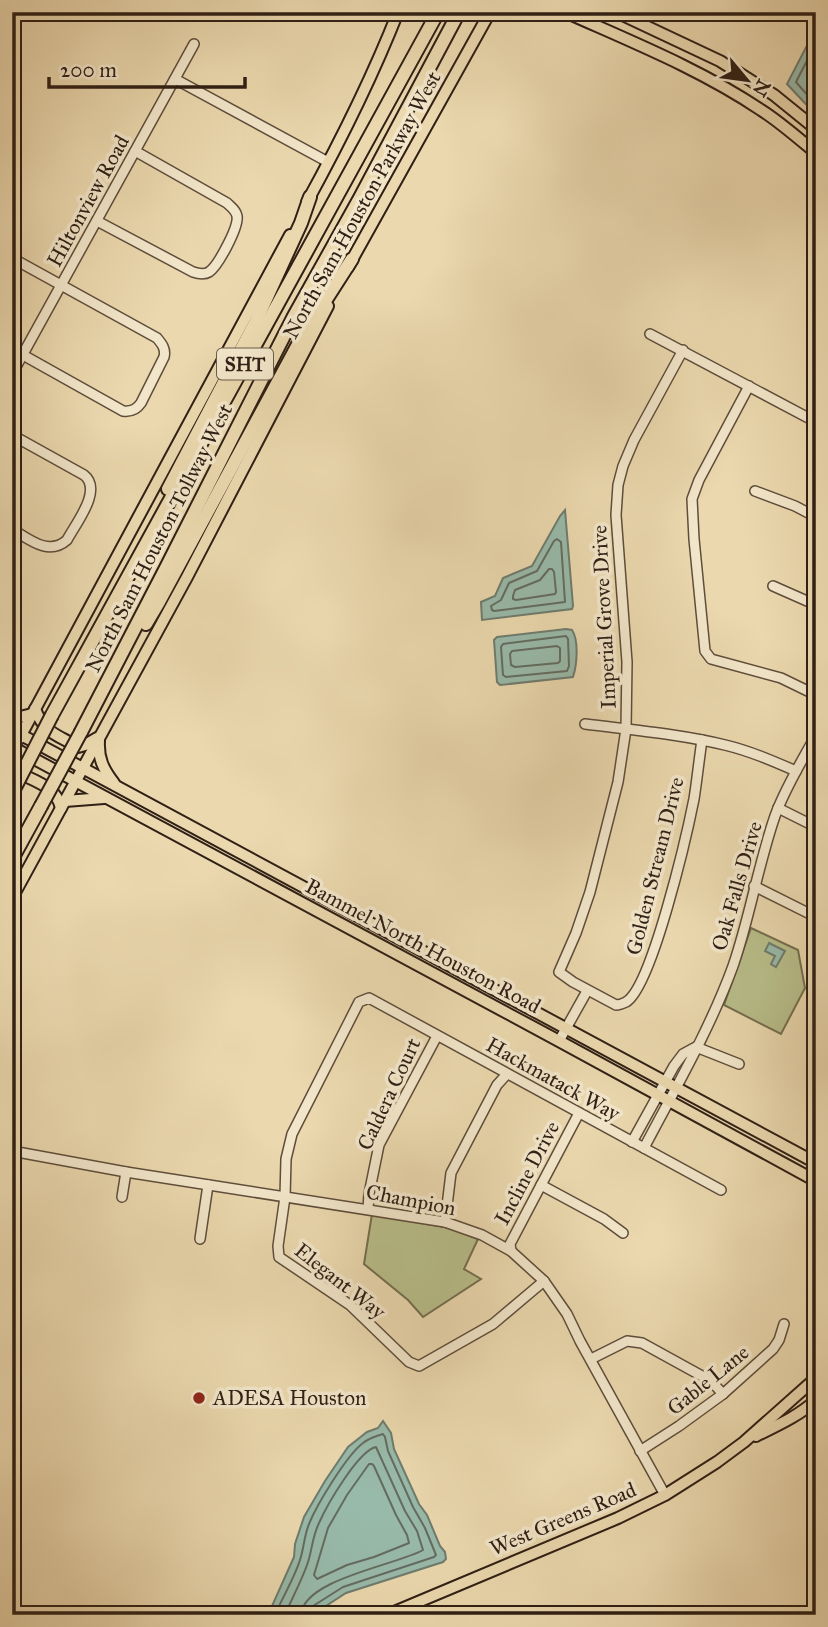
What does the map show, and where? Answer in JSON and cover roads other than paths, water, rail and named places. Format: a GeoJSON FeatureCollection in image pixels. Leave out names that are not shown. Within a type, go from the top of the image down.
{"type":"FeatureCollection","features":[{"type":"Feature","properties":{"kind":"highway","name":"North Sam Houston Tollway West"},"geometry":{"type":"LineString","coordinates":[[12,793],[52,715],[438,12]]}},
{"type":"Feature","properties":{"kind":"highway","name":"North Sam Houston Tollway West"},"geometry":{"type":"LineString","coordinates":[[12,859],[96,704],[293,318],[458,12]]}},
{"type":"Feature","properties":{"kind":"highway"},"geometry":{"type":"LineString","coordinates":[[105,619],[146,530],[256,321],[301,223],[310,197]]}},
{"type":"Feature","properties":{"kind":"highway"},"geometry":{"type":"LineString","coordinates":[[96,704],[159,602],[302,337],[352,259]]}},
{"type":"Feature","properties":{"kind":"main road"},"geometry":{"type":"LineString","coordinates":[[13,749],[17,732],[34,711],[310,197],[370,80],[398,12]]}},
{"type":"Feature","properties":{"kind":"main road","name":"North Sam Houston Parkway West"},"geometry":{"type":"LineString","coordinates":[[12,898],[187,577],[352,259],[490,12]]}},
{"type":"Feature","properties":{"kind":"main road"},"geometry":{"type":"LineString","coordinates":[[565,12],[709,79],[762,110],[816,153]]}},
{"type":"Feature","properties":{"kind":"main road"},"geometry":{"type":"LineString","coordinates":[[616,12],[720,61],[774,95],[816,129]]}},
{"type":"Feature","properties":{"kind":"main road"},"geometry":{"type":"LineString","coordinates":[[658,53],[666,34]]}},
{"type":"Feature","properties":{"kind":"main road"},"geometry":{"type":"LineString","coordinates":[[762,110],[774,95]]}},
{"type":"Feature","properties":{"kind":"main road"},"geometry":{"type":"LineString","coordinates":[[12,719],[34,711]]}},
{"type":"Feature","properties":{"kind":"main road"},"geometry":{"type":"LineString","coordinates":[[34,711],[49,731],[78,747],[99,737]]}},
{"type":"Feature","properties":{"kind":"main road","name":"Bammel North Houston Road"},"geometry":{"type":"LineString","coordinates":[[17,732],[816,1163]]}},
{"type":"Feature","properties":{"kind":"main road"},"geometry":{"type":"LineString","coordinates":[[99,737],[100,761],[115,785]]}},
{"type":"Feature","properties":{"kind":"main road","name":"Bammel North Houston Road"},"geometry":{"type":"LineString","coordinates":[[13,749],[816,1181]]}},
{"type":"Feature","properties":{"kind":"main road"},"geometry":{"type":"LineString","coordinates":[[12,772],[17,772],[53,791],[63,805],[106,798]]}},
{"type":"Feature","properties":{"kind":"main road"},"geometry":{"type":"LineString","coordinates":[[276,890],[284,876]]}},
{"type":"Feature","properties":{"kind":"main road"},"geometry":{"type":"LineString","coordinates":[[390,951],[399,937]]}},
{"type":"Feature","properties":{"kind":"main road"},"geometry":{"type":"LineString","coordinates":[[796,1170],[804,1157]]}},
{"type":"Feature","properties":{"kind":"main road","name":"West Greens Road"},"geometry":{"type":"LineString","coordinates":[[387,1615],[618,1518],[665,1495],[744,1442],[816,1378]]}},
{"type":"Feature","properties":{"kind":"main road","name":"West Greens Road"},"geometry":{"type":"LineString","coordinates":[[744,1442],[784,1422],[816,1400]]}},
{"type":"Feature","properties":{"kind":"street","name":"Hiltonview Road"},"geometry":{"type":"LineString","coordinates":[[12,374],[194,44]]}},
{"type":"Feature","properties":{"kind":"street"},"geometry":{"type":"LineString","coordinates":[[175,79],[328,162]]}},
{"type":"Feature","properties":{"kind":"street"},"geometry":{"type":"LineString","coordinates":[[97,221],[198,274],[207,273],[215,266],[227,244],[237,222],[232,207],[135,151]]}},
{"type":"Feature","properties":{"kind":"street"},"geometry":{"type":"LineString","coordinates":[[12,258],[157,338],[165,351],[141,403],[128,412],[23,355]]}},
{"type":"Feature","properties":{"kind":"street"},"geometry":{"type":"LineString","coordinates":[[650,334],[816,422]]}},
{"type":"Feature","properties":{"kind":"street","name":"Imperial Grove Drive"},"geometry":{"type":"LineString","coordinates":[[559,972],[590,892],[618,782],[626,729],[626,641],[616,515],[617,495],[623,466],[634,440],[683,350]]}},
{"type":"Feature","properties":{"kind":"street"},"geometry":{"type":"LineString","coordinates":[[749,386],[694,493],[692,514],[705,650],[711,659],[781,678],[816,695]]}},
{"type":"Feature","properties":{"kind":"street"},"geometry":{"type":"LineString","coordinates":[[12,435],[84,475],[90,480],[92,488],[90,498],[67,540],[57,547],[46,547],[12,529]]}},
{"type":"Feature","properties":{"kind":"street"},"geometry":{"type":"LineString","coordinates":[[755,491],[816,517]]}},
{"type":"Feature","properties":{"kind":"street"},"geometry":{"type":"LineString","coordinates":[[773,586],[816,605]]}},
{"type":"Feature","properties":{"kind":"street"},"geometry":{"type":"LineString","coordinates":[[585,724],[702,740],[746,751],[796,771]]}},
{"type":"Feature","properties":{"kind":"street","name":"Oak Falls Drive"},"geometry":{"type":"LineString","coordinates":[[643,1148],[713,1015],[734,963],[778,808],[816,735]]}},
{"type":"Feature","properties":{"kind":"street","name":"Golden Stream Drive"},"geometry":{"type":"LineString","coordinates":[[559,972],[587,991],[616,1005],[625,1003],[633,994],[649,964],[669,897],[690,816],[702,740]]}},
{"type":"Feature","properties":{"kind":"street"},"geometry":{"type":"LineString","coordinates":[[778,808],[816,827]]}},
{"type":"Feature","properties":{"kind":"street"},"geometry":{"type":"LineString","coordinates":[[754,886],[816,918]]}},
{"type":"Feature","properties":{"kind":"street"},"geometry":{"type":"LineString","coordinates":[[559,1041],[587,991]]}},
{"type":"Feature","properties":{"kind":"street","name":"Hackmatack Way"},"geometry":{"type":"LineString","coordinates":[[285,1197],[286,1159],[292,1134],[359,1002],[369,998],[721,1190]]}},
{"type":"Feature","properties":{"kind":"street","name":"Caldera Court"},"geometry":{"type":"LineString","coordinates":[[368,1209],[379,1145],[437,1035]]}},
{"type":"Feature","properties":{"kind":"street"},"geometry":{"type":"LineString","coordinates":[[696,1047],[739,1064]]}},
{"type":"Feature","properties":{"kind":"street","name":"Oak Falls Drive"},"geometry":{"type":"LineString","coordinates":[[632,1142],[683,1054],[696,1047]]}},
{"type":"Feature","properties":{"kind":"street"},"geometry":{"type":"LineString","coordinates":[[445,1222],[451,1173],[497,1085],[507,1074]]}},
{"type":"Feature","properties":{"kind":"street","name":"Incline Drive"},"geometry":{"type":"LineString","coordinates":[[511,1251],[510,1244],[579,1113]]}},
{"type":"Feature","properties":{"kind":"street","name":"Champion"},"geometry":{"type":"LineString","coordinates":[[12,1151],[126,1172],[445,1222],[482,1234],[511,1251],[544,1281],[567,1314],[665,1495]]}},
{"type":"Feature","properties":{"kind":"street"},"geometry":{"type":"LineString","coordinates":[[122,1197],[126,1172]]}},
{"type":"Feature","properties":{"kind":"street"},"geometry":{"type":"LineString","coordinates":[[200,1239],[208,1185]]}},
{"type":"Feature","properties":{"kind":"street"},"geometry":{"type":"LineString","coordinates":[[541,1185],[604,1219],[623,1233]]}},
{"type":"Feature","properties":{"kind":"street","name":"Elegant Way"},"geometry":{"type":"LineString","coordinates":[[285,1197],[279,1257],[350,1305],[410,1362],[419,1366],[493,1324],[544,1281]]}},
{"type":"Feature","properties":{"kind":"street","name":"Gable Lane"},"geometry":{"type":"LineString","coordinates":[[640,1451],[723,1394],[773,1349],[784,1324]]}},
{"type":"Feature","properties":{"kind":"street"},"geometry":{"type":"LineString","coordinates":[[591,1359],[627,1340],[642,1343],[711,1381],[723,1394]]}},
{"type":"Feature","properties":{"kind":"water"},"geometry":{"type":"Polygon","coordinates":[[[816,21],[816,115],[787,84],[814,32],[816,21]]]}},
{"type":"Feature","properties":{"kind":"water"},"geometry":{"type":"Polygon","coordinates":[[[565,510],[572,609],[482,620],[481,602],[495,596],[503,578],[532,566],[565,510]]]}},
{"type":"Feature","properties":{"kind":"water"},"geometry":{"type":"Polygon","coordinates":[[[572,630],[576,640],[573,677],[500,685],[497,682],[494,640],[497,637],[572,630]]]}},
{"type":"Feature","properties":{"kind":"water"},"geometry":{"type":"Polygon","coordinates":[[[769,943],[785,951],[776,967],[771,964],[775,956],[765,951],[769,943]]]}},
{"type":"Feature","properties":{"kind":"water"},"geometry":{"type":"Polygon","coordinates":[[[383,1421],[391,1433],[394,1449],[446,1559],[346,1593],[312,1615],[268,1615],[294,1557],[295,1544],[304,1517],[325,1481],[348,1447],[367,1432],[378,1428],[383,1421]]]}},
{"type":"Feature","properties":{"kind":"place","name":"ADESA Houston"},"geometry":{"type":"Point","coordinates":[199,1398]}}]}
